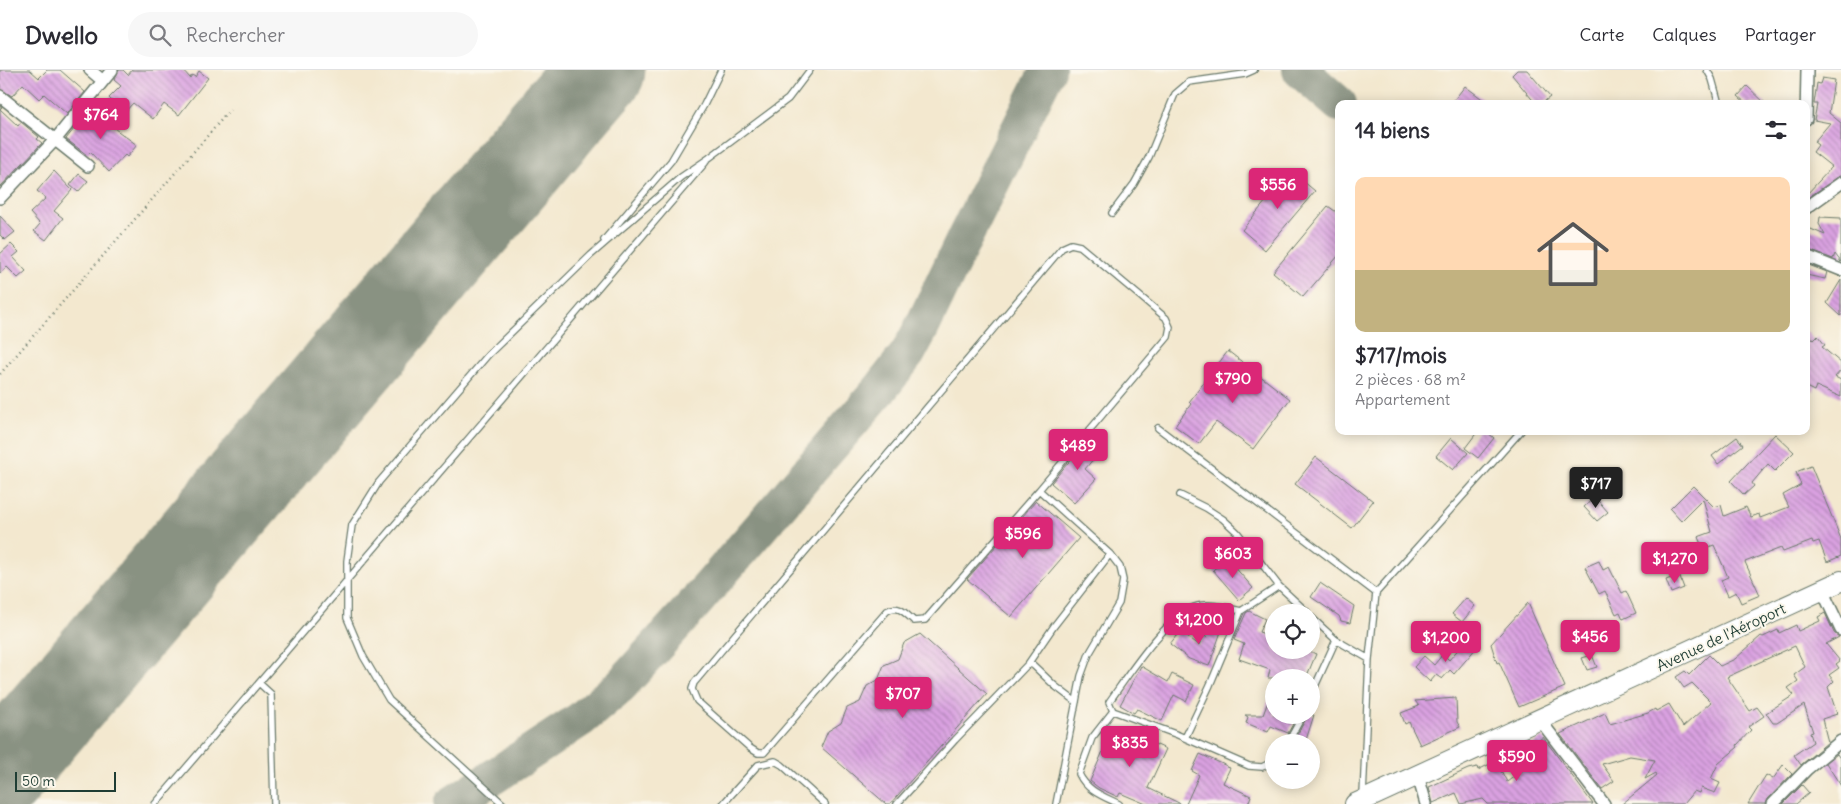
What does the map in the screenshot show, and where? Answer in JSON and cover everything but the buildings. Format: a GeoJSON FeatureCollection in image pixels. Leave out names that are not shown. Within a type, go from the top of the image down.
{"type":"FeatureCollection","features":[{"type":"Feature","properties":{"kind":"highway","name":"Avenue de l'Aéroport"},"geometry":{"type":"LineString","coordinates":[[1359,802],[1841,581]]}},
{"type":"Feature","properties":{"kind":"street"},"geometry":{"type":"LineString","coordinates":[[90,70],[103,81]]}},
{"type":"Feature","properties":{"kind":"street"},"geometry":{"type":"LineString","coordinates":[[0,198],[55,140],[112,70]]}},
{"type":"Feature","properties":{"kind":"street"},"geometry":{"type":"LineString","coordinates":[[1806,100],[1807,70]]}},
{"type":"Feature","properties":{"kind":"street"},"geometry":{"type":"LineString","coordinates":[[0,96],[88,166]]}},
{"type":"Feature","properties":{"kind":"street"},"geometry":{"type":"LineString","coordinates":[[1810,205],[1841,183]]}},
{"type":"Feature","properties":{"kind":"street"},"geometry":{"type":"LineString","coordinates":[[1810,258],[1841,270]]}},
{"type":"Feature","properties":{"kind":"street"},"geometry":{"type":"LineString","coordinates":[[1822,590],[1841,630]]}},
{"type":"Feature","properties":{"kind":"street"},"geometry":{"type":"LineString","coordinates":[[1540,720],[1604,804]]}},
{"type":"Feature","properties":{"kind":"street"},"geometry":{"type":"LineString","coordinates":[[1773,804],[1807,769],[1841,741]]}},
{"type":"Feature","properties":{"kind":"street"},"geometry":{"type":"LineString","coordinates":[[1418,776],[1426,804]]}},
{"type":"Feature","properties":{"kind":"lane"},"geometry":{"type":"LineString","coordinates":[[591,255],[671,161],[704,105],[721,70]]}},
{"type":"Feature","properties":{"kind":"lane"},"geometry":{"type":"LineString","coordinates":[[503,804],[390,700],[363,656],[348,618],[346,561],[352,525],[379,482],[488,355],[591,255],[681,177],[788,99],[810,70]]}},
{"type":"Feature","properties":{"kind":"lane"},"geometry":{"type":"LineString","coordinates":[[1112,214],[1134,184],[1149,157],[1175,94],[1189,82],[1245,74],[1254,70]]}},
{"type":"Feature","properties":{"kind":"lane"},"geometry":{"type":"LineString","coordinates":[[1707,70],[1719,100]]}},
{"type":"Feature","properties":{"kind":"lane"},"geometry":{"type":"LineString","coordinates":[[155,804],[709,158]]}},
{"type":"Feature","properties":{"kind":"lane"},"geometry":{"type":"LineString","coordinates":[[1071,244],[1080,246],[1166,318],[1170,327],[1168,337],[1039,490],[925,620],[914,621],[900,609],[893,607],[887,610],[764,752],[758,753],[750,748],[694,697],[692,689],[694,683],[1062,248],[1071,244]]}},
{"type":"Feature","properties":{"kind":"lane"},"geometry":{"type":"LineString","coordinates":[[1158,428],[1376,593]]}},
{"type":"Feature","properties":{"kind":"lane"},"geometry":{"type":"LineString","coordinates":[[1359,802],[1369,659],[1376,593],[1516,435]]}},
{"type":"Feature","properties":{"kind":"lane"},"geometry":{"type":"LineString","coordinates":[[1039,490],[1110,554],[1120,567],[1123,580],[1119,603],[1089,654],[1081,676],[1056,804]]}},
{"type":"Feature","properties":{"kind":"lane"},"geometry":{"type":"LineString","coordinates":[[1180,495],[1224,519],[1237,532],[1280,586],[1299,604]]}},
{"type":"Feature","properties":{"kind":"lane"},"geometry":{"type":"LineString","coordinates":[[897,804],[1028,664],[1054,626],[1110,554]]}},
{"type":"Feature","properties":{"kind":"lane"},"geometry":{"type":"LineString","coordinates":[[1184,738],[1210,685],[1241,611],[1280,586]]}},
{"type":"Feature","properties":{"kind":"lane"},"geometry":{"type":"LineString","coordinates":[[1241,611],[1211,606],[1189,609],[1160,634],[1134,666],[1109,702],[1113,711],[1184,738],[1249,766],[1265,766]]}},
{"type":"Feature","properties":{"kind":"lane"},"geometry":{"type":"LineString","coordinates":[[1320,625],[1336,640],[1369,659]]}},
{"type":"Feature","properties":{"kind":"lane"},"geometry":{"type":"LineString","coordinates":[[1320,676],[1336,640]]}},
{"type":"Feature","properties":{"kind":"lane"},"geometry":{"type":"LineString","coordinates":[[1028,664],[1033,665],[1055,686],[1076,702]]}},
{"type":"Feature","properties":{"kind":"lane"},"geometry":{"type":"LineString","coordinates":[[259,683],[271,694],[274,804]]}},
{"type":"Feature","properties":{"kind":"lane"},"geometry":{"type":"LineString","coordinates":[[1113,711],[1092,738],[1079,774],[1084,784],[1119,804]]}},
{"type":"Feature","properties":{"kind":"lane"},"geometry":{"type":"LineString","coordinates":[[723,804],[758,765],[775,761],[782,765],[824,804]]}},
{"type":"Feature","properties":{"kind":"path"},"geometry":{"type":"LineString","coordinates":[[0,374],[230,110]]}},
{"type":"Feature","properties":{"kind":"taxiway"},"geometry":{"type":"LineString","coordinates":[[452,804],[581,719],[621,685],[689,610],[881,388],[908,353],[922,327],[1048,70]]}},
{"type":"Feature","properties":{"kind":"taxiway"},"geometry":{"type":"LineString","coordinates":[[1300,70],[1335,101]]}},
{"type":"Feature","properties":{"kind":"runway"},"geometry":{"type":"LineString","coordinates":[[0,774],[600,70]]}}]}
